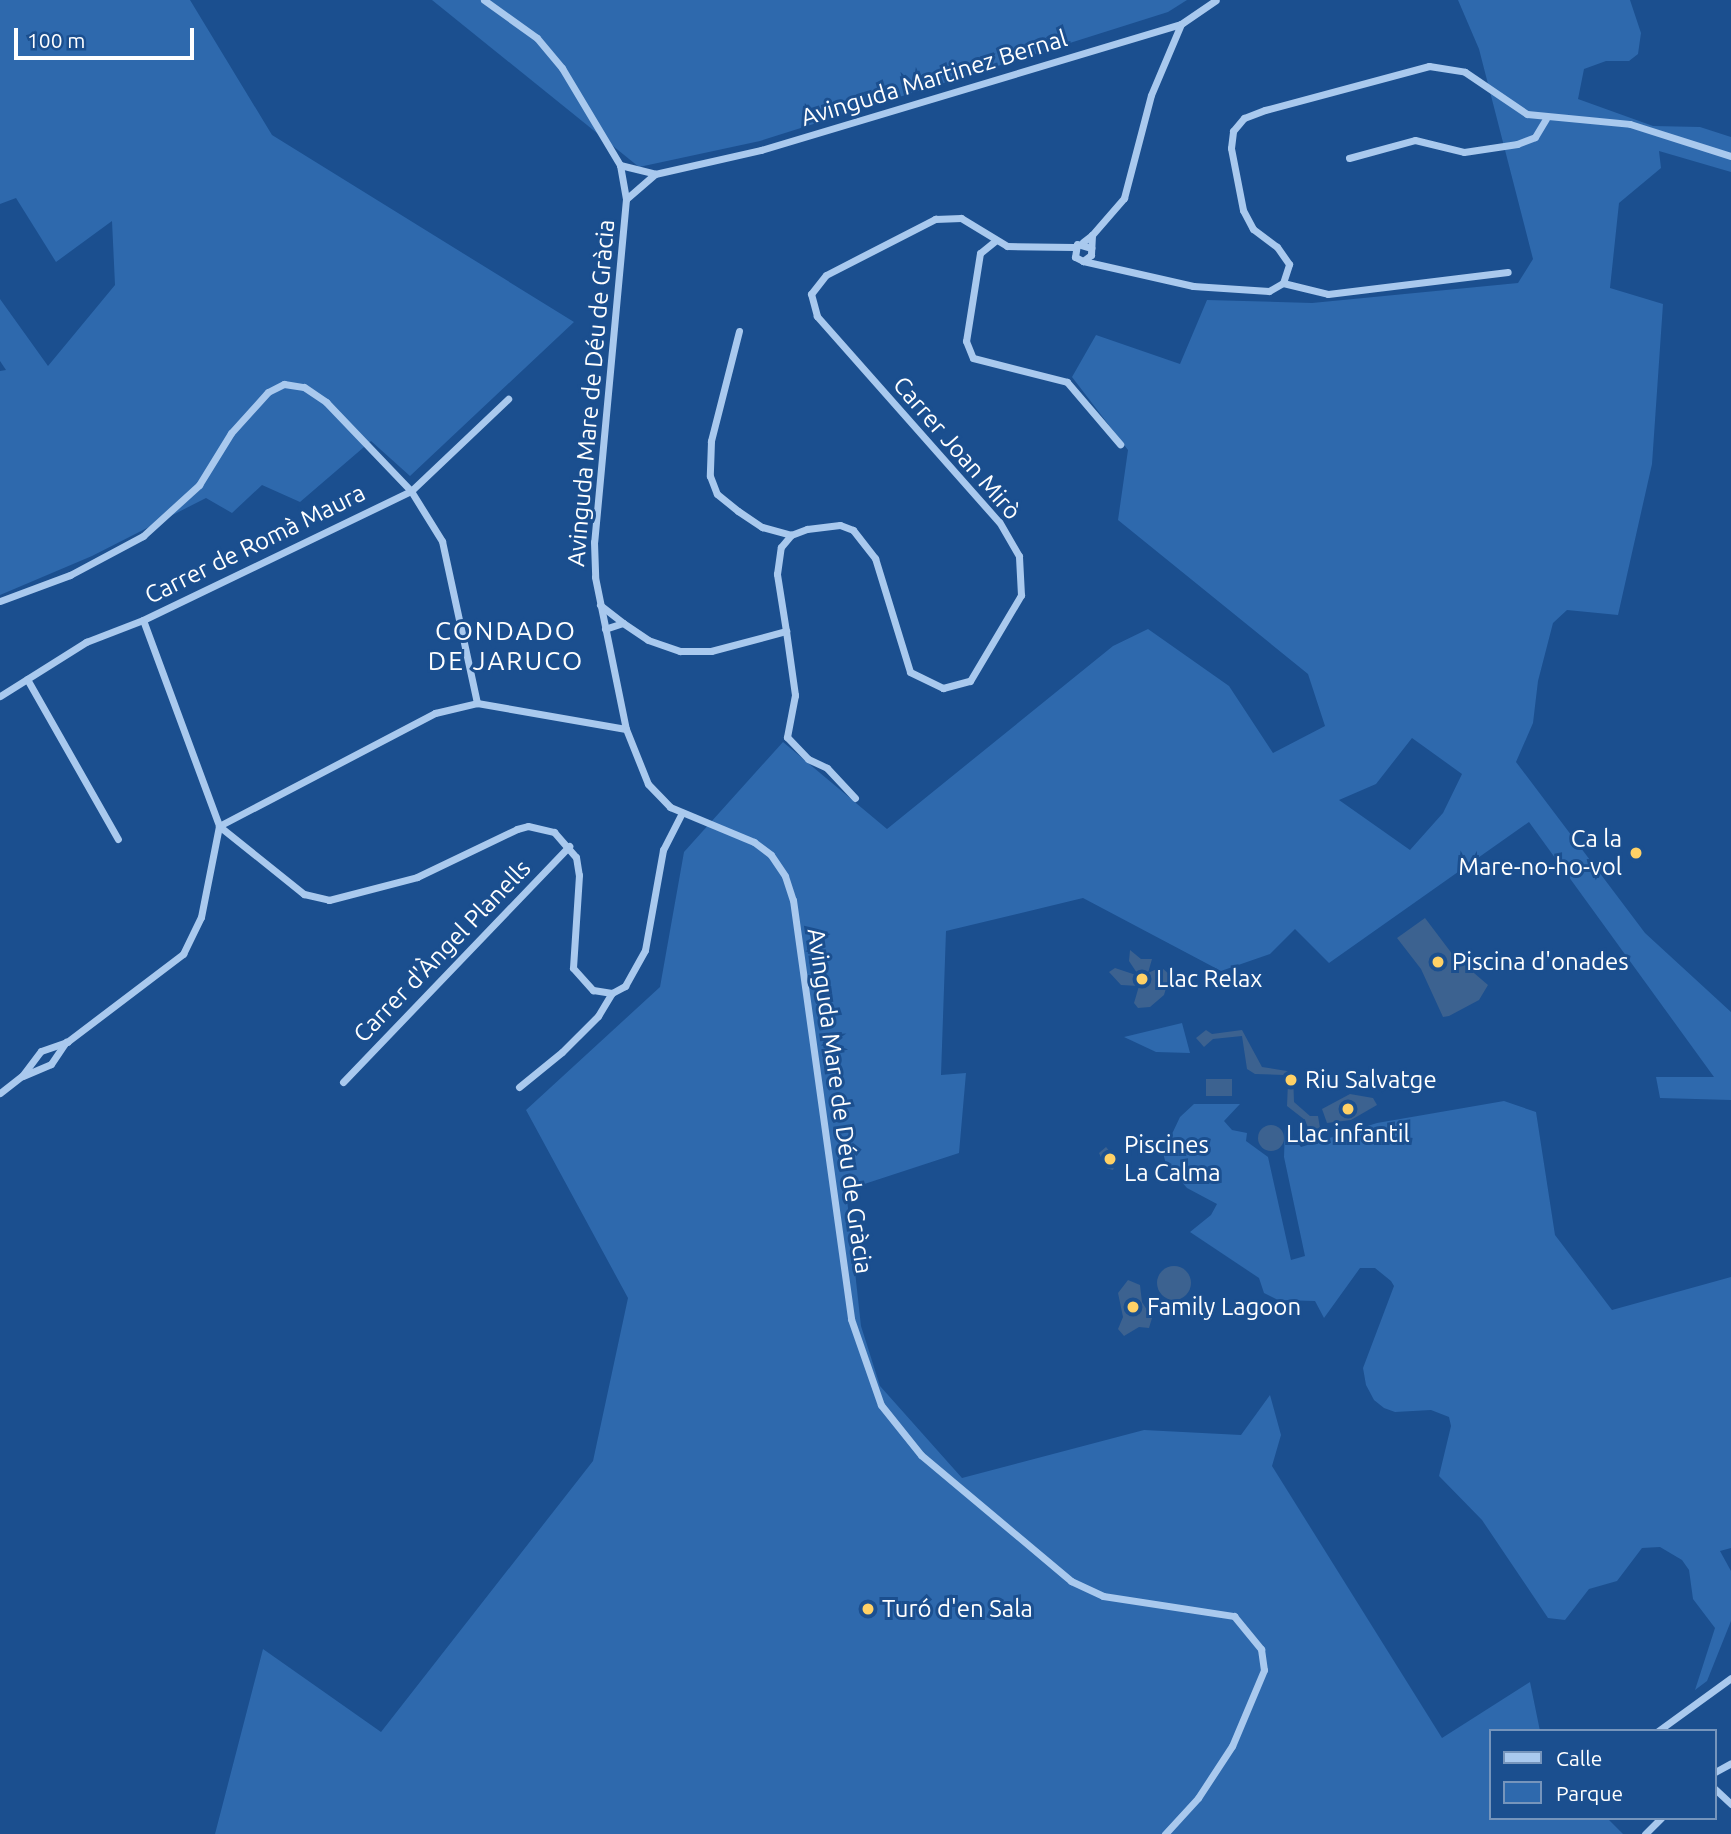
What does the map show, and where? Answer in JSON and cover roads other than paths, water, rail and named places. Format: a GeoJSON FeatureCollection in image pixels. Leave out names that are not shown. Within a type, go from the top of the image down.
{"type":"FeatureCollection","features":[{"type":"Feature","properties":{"kind":"street"},"geometry":{"type":"LineString","coordinates":[[484,0],[537,38],[562,68],[620,165]]}},
{"type":"Feature","properties":{"kind":"street","name":"Avinguda Martinez Bernal"},"geometry":{"type":"LineString","coordinates":[[620,165],[655,174],[761,150],[1181,24],[1216,0]]}},
{"type":"Feature","properties":{"kind":"street"},"geometry":{"type":"LineString","coordinates":[[1091,251],[1079,259],[1074,247],[1092,235],[1124,198],[1151,95],[1181,24]]}},
{"type":"Feature","properties":{"kind":"street"},"geometry":{"type":"LineString","coordinates":[[1508,272],[1328,294],[1283,283],[1290,264],[1277,247],[1253,229],[1243,210],[1231,148],[1233,131],[1244,118],[1429,66],[1465,72],[1527,114],[1546,119],[1630,124],[1731,156]]}},
{"type":"Feature","properties":{"kind":"street"},"geometry":{"type":"LineString","coordinates":[[1349,158],[1415,140],[1464,152],[1517,144],[1535,137],[1546,119]]}},
{"type":"Feature","properties":{"kind":"street","name":"Avinguda Mare de Déu de Gràcia"},"geometry":{"type":"LineString","coordinates":[[620,165],[626,199],[594,542],[600,605],[626,729],[648,784],[681,815],[754,842],[771,855],[789,888],[851,1319],[881,1405],[921,1455],[1071,1581],[1102,1596],[1234,1616],[1261,1649],[1261,1679],[1232,1746],[1198,1798],[1165,1834]]}},
{"type":"Feature","properties":{"kind":"street","name":"Avinguda Martinez Bernal"},"geometry":{"type":"LineString","coordinates":[[626,199],[655,174]]}},
{"type":"Feature","properties":{"kind":"street","name":"Carrer Joan Mirò"},"geometry":{"type":"LineString","coordinates":[[791,535],[840,525],[866,542],[910,672],[943,688],[958,687],[980,671],[1021,595],[1019,556],[999,522],[817,316],[811,294],[826,275],[935,219],[961,218],[995,242],[1050,250],[1102,266],[1193,286],[1269,291],[1283,283]]}},
{"type":"Feature","properties":{"kind":"street"},"geometry":{"type":"LineString","coordinates":[[1091,251],[1092,235]]}},
{"type":"Feature","properties":{"kind":"street"},"geometry":{"type":"LineString","coordinates":[[995,242],[980,253],[966,341],[973,358],[1067,382],[1120,444]]}},
{"type":"Feature","properties":{"kind":"street"},"geometry":{"type":"LineString","coordinates":[[1083,242],[1102,266]]}},
{"type":"Feature","properties":{"kind":"street","name":"Carrer Joan Mirò"},"geometry":{"type":"LineString","coordinates":[[1050,250],[1074,247]]}},
{"type":"Feature","properties":{"kind":"street"},"geometry":{"type":"LineString","coordinates":[[739,331],[711,441],[710,476],[717,494],[738,511],[762,527],[791,535],[781,547],[777,574],[794,695],[787,737],[808,759],[827,768],[855,798]]}},
{"type":"Feature","properties":{"kind":"street"},"geometry":{"type":"LineString","coordinates":[[0,601],[70,575],[143,536],[199,485],[251,408],[285,384],[304,387],[326,402],[411,491],[442,541],[477,703]]}},
{"type":"Feature","properties":{"kind":"street","name":"Carrer de Romà Maura"},"geometry":{"type":"LineString","coordinates":[[0,696],[86,642],[142,620],[411,491],[508,399]]}},
{"type":"Feature","properties":{"kind":"street"},"geometry":{"type":"LineString","coordinates":[[600,605],[648,640],[680,651],[711,651],[786,631]]}},
{"type":"Feature","properties":{"kind":"street"},"geometry":{"type":"LineString","coordinates":[[142,620],[219,826],[304,894],[329,900],[416,877],[528,826],[554,831],[576,857],[579,875],[573,968],[593,990],[612,993]]}},
{"type":"Feature","properties":{"kind":"street"},"geometry":{"type":"LineString","coordinates":[[605,629],[623,623]]}},
{"type":"Feature","properties":{"kind":"street"},"geometry":{"type":"LineString","coordinates":[[27,679],[118,839]]}},
{"type":"Feature","properties":{"kind":"street"},"geometry":{"type":"LineString","coordinates":[[219,826],[435,713],[477,703],[626,729]]}},
{"type":"Feature","properties":{"kind":"street"},"geometry":{"type":"LineString","coordinates":[[519,1087],[562,1052],[598,1016],[612,993],[625,986],[645,950],[663,850],[681,815]]}},
{"type":"Feature","properties":{"kind":"street"},"geometry":{"type":"LineString","coordinates":[[22,1076],[51,1064],[67,1042],[183,954],[201,917],[219,826]]}},
{"type":"Feature","properties":{"kind":"street","name":"Carrer d'Àngel Planells"},"geometry":{"type":"LineString","coordinates":[[343,1082],[569,846]]}},
{"type":"Feature","properties":{"kind":"street"},"geometry":{"type":"LineString","coordinates":[[0,1093],[22,1076],[41,1051],[67,1042]]}},
{"type":"Feature","properties":{"kind":"street"},"geometry":{"type":"LineString","coordinates":[[1659,1729],[1731,1678]]}},
{"type":"Feature","properties":{"kind":"street"},"geometry":{"type":"LineString","coordinates":[[1717,1791],[1731,1804]]}},
{"type":"Feature","properties":{"kind":"street"},"geometry":{"type":"LineString","coordinates":[[1645,1834],[1659,1820]]}},
{"type":"Feature","properties":{"kind":"place","name":"Ca la Mare-no-ho-vol"},"geometry":{"type":"Point","coordinates":[1636,853]}},
{"type":"Feature","properties":{"kind":"place","name":"Piscina d'onades"},"geometry":{"type":"Point","coordinates":[1438,962]}},
{"type":"Feature","properties":{"kind":"place","name":"Llac Relax"},"geometry":{"type":"Point","coordinates":[1142,979]}},
{"type":"Feature","properties":{"kind":"place","name":"Riu Salvatge"},"geometry":{"type":"Point","coordinates":[1291,1080]}},
{"type":"Feature","properties":{"kind":"place","name":"Llac infantil"},"geometry":{"type":"Point","coordinates":[1348,1109]}},
{"type":"Feature","properties":{"kind":"place","name":"Piscines La Calma"},"geometry":{"type":"Point","coordinates":[1110,1159]}},
{"type":"Feature","properties":{"kind":"place","name":"Family Lagoon"},"geometry":{"type":"Point","coordinates":[1133,1307]}},
{"type":"Feature","properties":{"kind":"place","name":"Turó d'en Sala"},"geometry":{"type":"Point","coordinates":[868,1609]}},
{"type":"Feature","properties":{"kind":"district","name":"CONDADO DE JARUCO"},"geometry":{"type":"Point","coordinates":[506,646]}}]}
